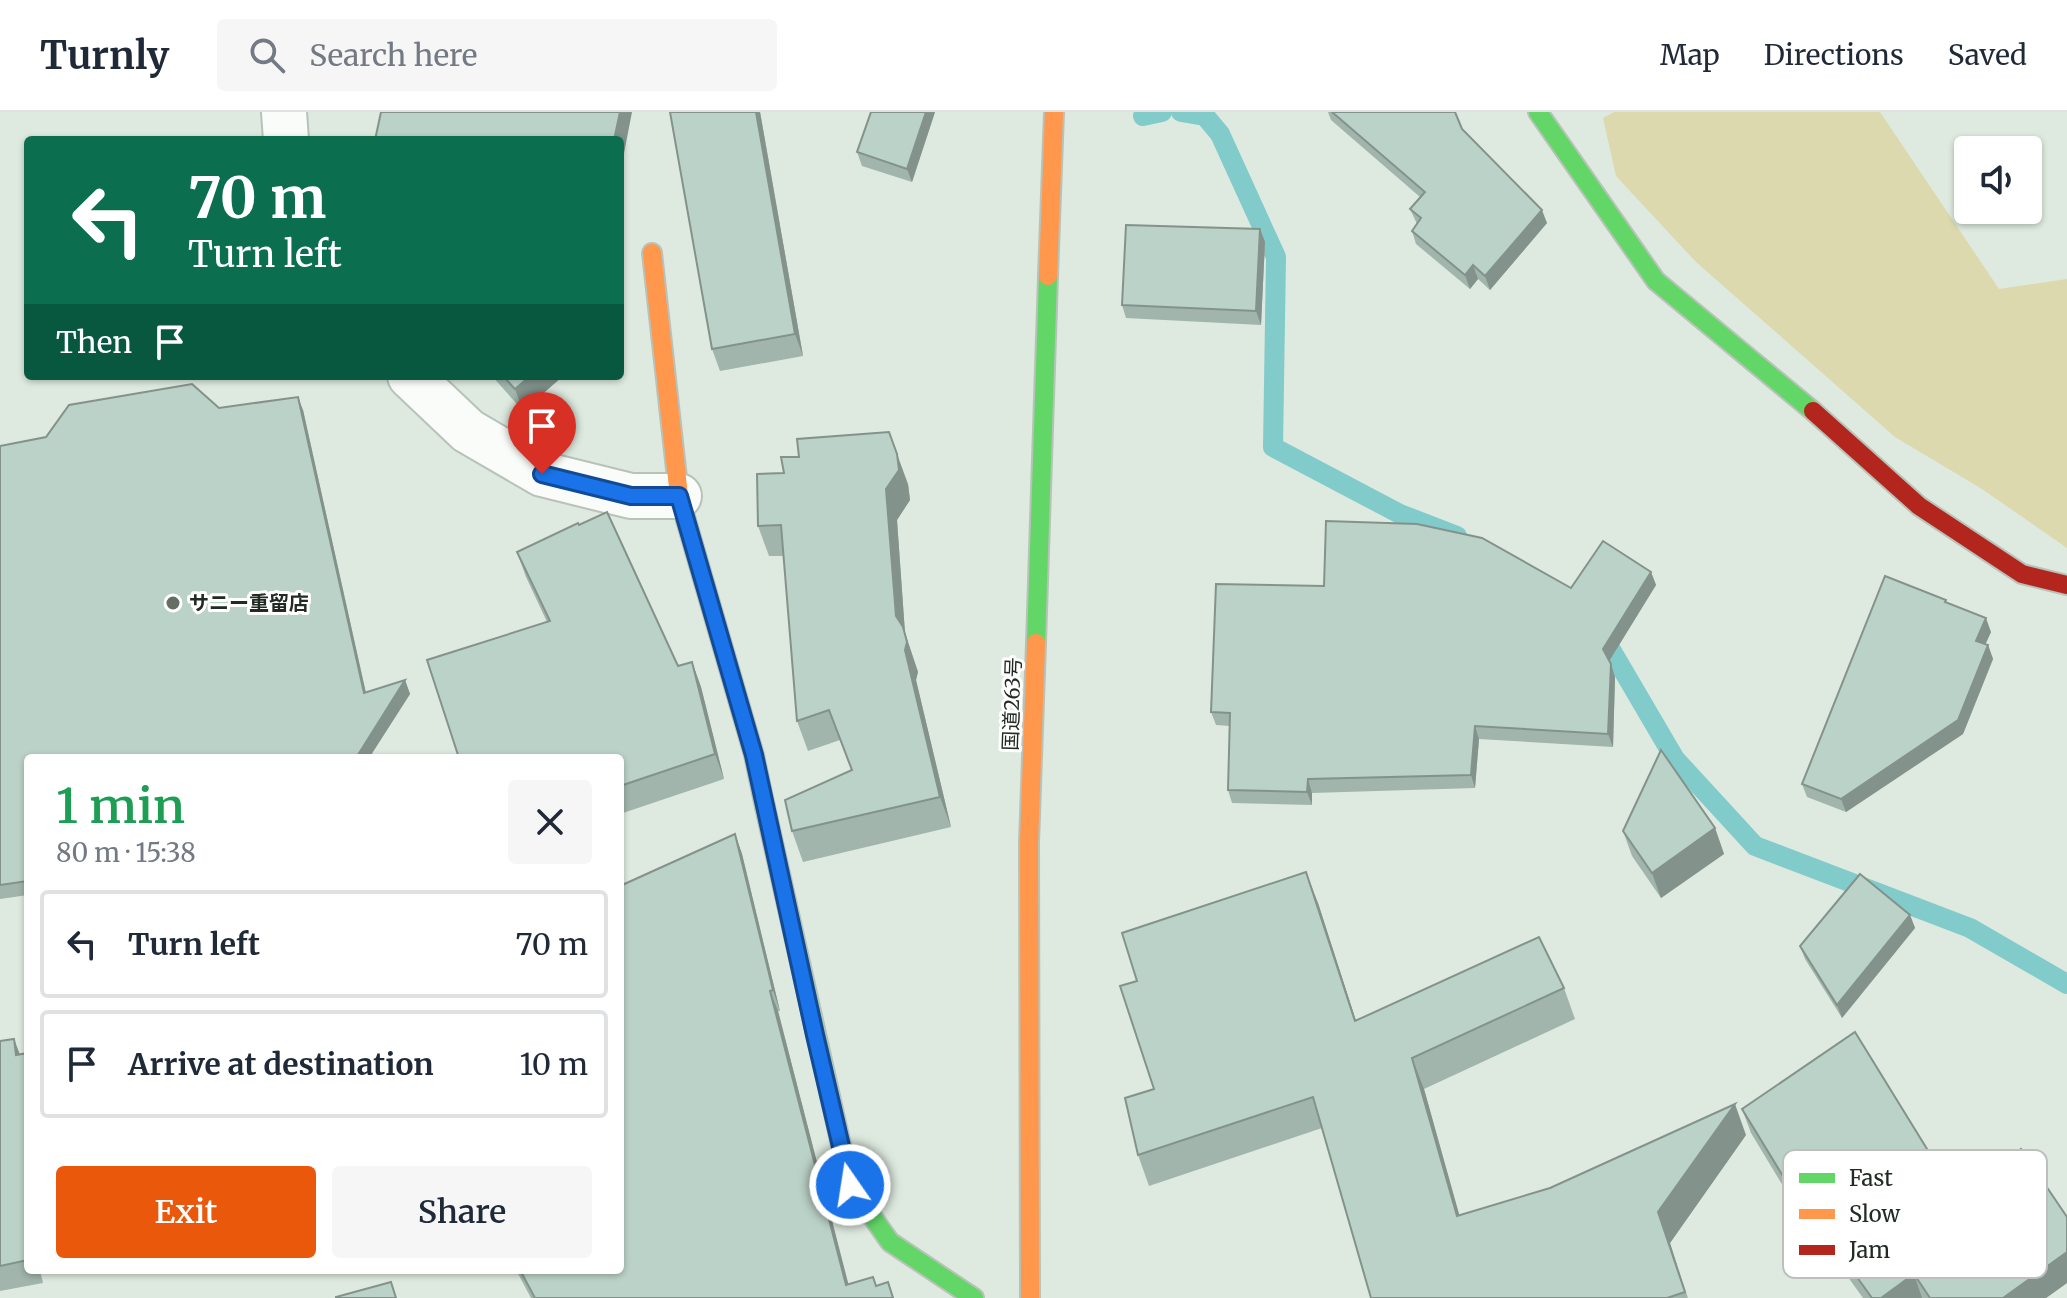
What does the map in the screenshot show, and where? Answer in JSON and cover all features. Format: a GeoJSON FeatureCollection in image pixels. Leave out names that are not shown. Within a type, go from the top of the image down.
{"type":"FeatureCollection","features":[{"type":"Feature","properties":{"kind":"main road","name":"国道263号"},"geometry":{"type":"LineString","coordinates":[[1030,1298],[1029,843],[1054,112]]}},
{"type":"Feature","properties":{"kind":"main road"},"geometry":{"type":"LineString","coordinates":[[1538,112],[1656,281],[1829,424],[1919,506],[2022,574],[2067,585]]}},
{"type":"Feature","properties":{"kind":"main road"},"geometry":{"type":"LineString","coordinates":[[652,253],[679,496],[754,755],[850,1185],[890,1242],[974,1298]]}},
{"type":"Feature","properties":{"kind":"street"},"geometry":{"type":"LineString","coordinates":[[284,112],[286,136]]}},
{"type":"Feature","properties":{"kind":"street"},"geometry":{"type":"LineString","coordinates":[[414,380],[468,431],[542,474],[631,496],[679,496]]}},
{"type":"Feature","properties":{"kind":"shaded area"},"geometry":{"type":"Polygon","coordinates":[[[1614,112],[1880,112],[1999,289],[2067,279],[2067,548],[1982,489],[1895,437],[1696,262],[1616,176],[1603,118],[1614,112]]]}},
{"type":"Feature","properties":{"kind":"building"},"geometry":{"type":"Polygon","coordinates":[[[381,112],[620,112],[615,136],[376,136],[381,112]]]}},
{"type":"Feature","properties":{"kind":"building"},"geometry":{"type":"Polygon","coordinates":[[[670,112],[756,112],[795,334],[712,349],[670,112]]]}},
{"type":"Feature","properties":{"kind":"building"},"geometry":{"type":"Polygon","coordinates":[[[871,112],[926,112],[907,169],[857,152],[871,112]]]}},
{"type":"Feature","properties":{"kind":"building"},"geometry":{"type":"Polygon","coordinates":[[[1332,112],[1455,112],[1462,129],[1542,210],[1485,276],[1473,265],[1465,275],[1412,231],[1421,218],[1410,209],[1425,192],[1332,112]]]}},
{"type":"Feature","properties":{"kind":"building"},"geometry":{"type":"Polygon","coordinates":[[[1126,225],[1260,229],[1256,311],[1122,305],[1126,225]]]}},
{"type":"Feature","properties":{"kind":"building"},"geometry":{"type":"Polygon","coordinates":[[[507,380],[525,380],[515,389],[507,380]]]}},
{"type":"Feature","properties":{"kind":"building","name":"サニー重留店"},"geometry":{"type":"Polygon","coordinates":[[[192,384],[219,408],[298,397],[364,693],[405,680],[359,754],[24,754],[24,882],[0,885],[0,446],[46,437],[69,405],[192,384]]]}},
{"type":"Feature","properties":{"kind":"building"},"geometry":{"type":"Polygon","coordinates":[[[889,432],[899,470],[886,489],[896,616],[907,642],[905,650],[940,797],[792,831],[785,800],[852,770],[829,710],[797,721],[781,525],[758,526],[757,474],[784,473],[781,457],[799,457],[797,439],[889,432]]]}},
{"type":"Feature","properties":{"kind":"building"},"geometry":{"type":"Polygon","coordinates":[[[607,512],[678,666],[692,662],[715,754],[624,785],[624,754],[458,754],[427,660],[550,621],[517,552],[607,512]]]}},
{"type":"Feature","properties":{"kind":"building"},"geometry":{"type":"Polygon","coordinates":[[[1326,521],[1417,524],[1482,538],[1571,588],[1603,541],[1651,572],[1603,649],[1611,664],[1608,734],[1475,726],[1471,775],[1308,779],[1307,792],[1228,790],[1230,713],[1211,712],[1216,584],[1324,586],[1326,521]]]}},
{"type":"Feature","properties":{"kind":"building"},"geometry":{"type":"Polygon","coordinates":[[[1885,576],[1986,618],[1976,641],[1988,645],[1958,720],[1841,799],[1802,784],[1885,576]]]}},
{"type":"Feature","properties":{"kind":"building"},"geometry":{"type":"Polygon","coordinates":[[[1661,750],[1715,828],[1652,873],[1623,831],[1661,750]]]}},
{"type":"Feature","properties":{"kind":"building"},"geometry":{"type":"Polygon","coordinates":[[[735,834],[773,990],[770,991],[846,1285],[873,1277],[876,1286],[888,1282],[893,1298],[535,1298],[522,1274],[624,1274],[624,884],[735,834]]]}},
{"type":"Feature","properties":{"kind":"building"},"geometry":{"type":"Polygon","coordinates":[[[1306,872],[1355,1021],[1539,937],[1564,988],[1412,1058],[1457,1216],[1550,1188],[1735,1104],[1658,1212],[1685,1292],[1667,1298],[1371,1298],[1313,1097],[1138,1155],[1125,1098],[1154,1089],[1120,986],[1137,981],[1122,933],[1306,872]]]}},
{"type":"Feature","properties":{"kind":"building"},"geometry":{"type":"Polygon","coordinates":[[[1860,874],[1910,915],[1837,1005],[1800,946],[1860,874]]]}},
{"type":"Feature","properties":{"kind":"building"},"geometry":{"type":"Polygon","coordinates":[[[1855,1032],[1928,1150],[1783,1150],[1783,1176],[1742,1109],[1855,1032]]]}},
{"type":"Feature","properties":{"kind":"building"},"geometry":{"type":"Polygon","coordinates":[[[14,1039],[16,1055],[24,1054],[24,1261],[0,1266],[0,1041],[14,1039]]]}},
{"type":"Feature","properties":{"kind":"building"},"geometry":{"type":"Polygon","coordinates":[[[2047,1187],[2067,1217],[2067,1252],[2047,1266],[2047,1187]]]}},
{"type":"Feature","properties":{"kind":"building"},"geometry":{"type":"Polygon","coordinates":[[[1858,1278],[1908,1278],[1881,1298],[1872,1298],[1858,1278]]]}},
{"type":"Feature","properties":{"kind":"building"},"geometry":{"type":"Polygon","coordinates":[[[1917,1278],[2031,1278],[2003,1298],[1930,1298],[1917,1278]]]}},
{"type":"Feature","properties":{"kind":"building"},"geometry":{"type":"Polygon","coordinates":[[[391,1282],[396,1298],[336,1298],[336,1297],[391,1282]]]}},
{"type":"Feature","properties":{"kind":"waterway"},"geometry":{"type":"LineString","coordinates":[[1143,116],[1162,112]]}},
{"type":"Feature","properties":{"kind":"waterway"},"geometry":{"type":"LineString","coordinates":[[1181,112],[1205,116],[1220,134],[1276,257],[1273,447],[1400,514],[1457,536]]}},
{"type":"Feature","properties":{"kind":"waterway"},"geometry":{"type":"LineString","coordinates":[[1600,631],[1675,759],[1755,846],[1970,928],[2067,984]]}},
{"type":"Feature","properties":{"kind":"traffic: fast"},"geometry":{"type":"LineString","coordinates":[[1538,112],[1656,281],[1813,411]]}},
{"type":"Feature","properties":{"kind":"traffic: fast"},"geometry":{"type":"LineString","coordinates":[[1036,643],[1048,276]]}},
{"type":"Feature","properties":{"kind":"traffic: fast"},"geometry":{"type":"LineString","coordinates":[[765,807],[850,1185],[890,1242],[974,1298]]}},
{"type":"Feature","properties":{"kind":"traffic: slow"},"geometry":{"type":"LineString","coordinates":[[1048,276],[1054,112]]}},
{"type":"Feature","properties":{"kind":"traffic: slow"},"geometry":{"type":"LineString","coordinates":[[652,253],[679,496],[754,755],[765,807]]}},
{"type":"Feature","properties":{"kind":"traffic: slow"},"geometry":{"type":"LineString","coordinates":[[1030,1298],[1029,843],[1036,643]]}},
{"type":"Feature","properties":{"kind":"traffic: jam"},"geometry":{"type":"LineString","coordinates":[[1813,411],[1919,506],[2022,574],[2067,585]]}},
{"type":"Feature","properties":{"kind":"place","name":"サニー重留店"},"geometry":{"type":"Point","coordinates":[173,603]}},
{"type":"Feature","properties":{"kind":"route"},"geometry":{"type":"LineString","coordinates":[[542,474],[631,496],[679,496],[754,755],[850,1185]]}}]}
